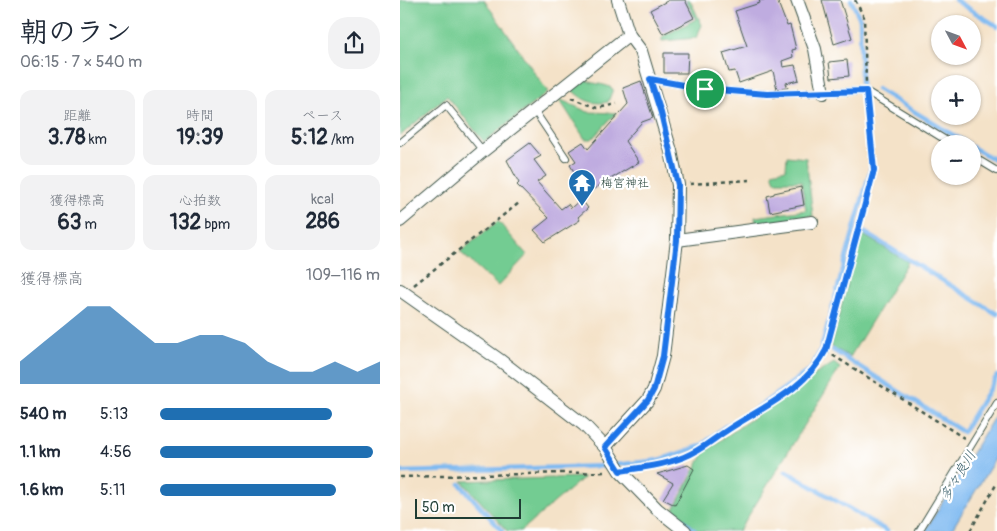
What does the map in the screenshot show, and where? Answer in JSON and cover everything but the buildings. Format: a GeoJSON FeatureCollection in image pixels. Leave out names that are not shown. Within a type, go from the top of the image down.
{"type":"FeatureCollection","features":[{"type":"Feature","properties":{"kind":"street"},"geometry":{"type":"LineString","coordinates":[[605,447],[648,400],[654,389],[663,356],[677,240],[678,185],[661,113],[641,51],[629,35],[618,0]]}},
{"type":"Feature","properties":{"kind":"street"},"geometry":{"type":"LineString","coordinates":[[797,0],[815,49],[824,93]]}},
{"type":"Feature","properties":{"kind":"street"},"geometry":{"type":"LineString","coordinates":[[400,221],[483,151],[629,35]]}},
{"type":"Feature","properties":{"kind":"street"},"geometry":{"type":"LineString","coordinates":[[677,240],[812,222]]}},
{"type":"Feature","properties":{"kind":"street"},"geometry":{"type":"LineString","coordinates":[[402,292],[502,361],[584,425],[605,447],[620,471],[657,509],[685,531]]}},
{"type":"Feature","properties":{"kind":"lane"},"geometry":{"type":"LineString","coordinates":[[650,79],[705,89],[737,92],[824,93],[866,91],[937,135]]}},
{"type":"Feature","properties":{"kind":"lane"},"geometry":{"type":"LineString","coordinates":[[400,143],[446,105],[483,151]]}},
{"type":"Feature","properties":{"kind":"lane"},"geometry":{"type":"LineString","coordinates":[[534,110],[566,158]]}},
{"type":"Feature","properties":{"kind":"lane"},"geometry":{"type":"LineString","coordinates":[[981,161],[997,171]]}},
{"type":"Feature","properties":{"kind":"lane"},"geometry":{"type":"LineString","coordinates":[[919,531],[997,403]]}},
{"type":"Feature","properties":{"kind":"path"},"geometry":{"type":"LineString","coordinates":[[400,477],[620,471],[659,465],[704,449],[728,429],[789,390],[816,368],[826,350],[874,170],[866,91],[864,17],[856,0]]}},
{"type":"Feature","properties":{"kind":"path"},"geometry":{"type":"LineString","coordinates":[[560,90],[578,102],[597,108],[617,104]]}},
{"type":"Feature","properties":{"kind":"path"},"geometry":{"type":"LineString","coordinates":[[678,185],[750,180]]}},
{"type":"Feature","properties":{"kind":"path"},"geometry":{"type":"LineString","coordinates":[[402,292],[519,203]]}},
{"type":"Feature","properties":{"kind":"path"},"geometry":{"type":"LineString","coordinates":[[826,350],[973,443]]}},
{"type":"Feature","properties":{"kind":"path"},"geometry":{"type":"LineString","coordinates":[[970,531],[997,483]]}},
{"type":"Feature","properties":{"kind":"green space"},"geometry":{"type":"Polygon","coordinates":[[[400,0],[484,0],[548,92],[484,142],[447,96],[400,136],[400,0]]]}},
{"type":"Feature","properties":{"kind":"green space"},"geometry":{"type":"Polygon","coordinates":[[[686,0],[690,0],[702,25],[696,38],[662,41],[662,37],[696,19],[686,0]]]}},
{"type":"Feature","properties":{"kind":"green space"},"geometry":{"type":"Polygon","coordinates":[[[582,77],[589,82],[606,85],[613,89],[608,102],[598,103],[589,101],[573,91],[573,83],[582,77]]]}},
{"type":"Feature","properties":{"kind":"green space"},"geometry":{"type":"Polygon","coordinates":[[[559,99],[588,112],[616,113],[592,139],[585,139],[559,99]]]}},
{"type":"Feature","properties":{"kind":"green space"},"geometry":{"type":"Polygon","coordinates":[[[787,156],[806,158],[813,216],[756,224],[755,217],[806,210],[801,181],[775,181],[772,172],[786,169],[787,156]]]}},
{"type":"Feature","properties":{"kind":"green space"},"geometry":{"type":"Polygon","coordinates":[[[498,221],[527,255],[498,286],[460,252],[498,221]]]}},
{"type":"Feature","properties":{"kind":"green space"},"geometry":{"type":"Polygon","coordinates":[[[860,233],[908,262],[850,357],[831,346],[860,233]]]}},
{"type":"Feature","properties":{"kind":"green space"},"geometry":{"type":"Polygon","coordinates":[[[834,363],[840,368],[739,531],[698,531],[674,509],[705,451],[834,363]]]}},
{"type":"Feature","properties":{"kind":"green space"},"geometry":{"type":"Polygon","coordinates":[[[584,477],[521,531],[507,531],[462,481],[584,477]]]}},
{"type":"Feature","properties":{"kind":"water"},"geometry":{"type":"Polygon","coordinates":[[[997,412],[997,456],[951,531],[925,531],[997,412]]]}},
{"type":"Feature","properties":{"kind":"waterway"},"geometry":{"type":"LineString","coordinates":[[400,472],[606,466],[660,460],[701,446],[724,427],[754,410],[811,369],[821,349],[872,164],[861,84],[860,19],[851,0]]}},
{"type":"Feature","properties":{"kind":"waterway"},"geometry":{"type":"LineString","coordinates":[[955,0],[997,26]]}},
{"type":"Feature","properties":{"kind":"waterway"},"geometry":{"type":"LineString","coordinates":[[877,89],[953,135]]}},
{"type":"Feature","properties":{"kind":"waterway"},"geometry":{"type":"LineString","coordinates":[[981,152],[997,161]]}},
{"type":"Feature","properties":{"kind":"waterway"},"geometry":{"type":"LineString","coordinates":[[864,232],[997,314]]}},
{"type":"Feature","properties":{"kind":"waterway"},"geometry":{"type":"LineString","coordinates":[[833,350],[963,432],[997,376]]}},
{"type":"Feature","properties":{"kind":"waterway"},"geometry":{"type":"LineString","coordinates":[[786,471],[887,531]]}},
{"type":"Feature","properties":{"kind":"waterway"},"geometry":{"type":"LineString","coordinates":[[460,484],[502,531]]}},
{"type":"Feature","properties":{"kind":"waterway"},"geometry":{"type":"LineString","coordinates":[[675,513],[695,531]]}},
{"type":"Feature","properties":{"kind":"place","name":"梅宮神社"},"geometry":{"type":"Point","coordinates":[582,207]}},
{"type":"Feature","properties":{"kind":"route"},"geometry":{"type":"LineString","coordinates":[[650,79],[705,89],[767,94],[866,91],[875,160],[874,170],[826,350],[816,368],[758,412],[728,429],[704,449],[659,465],[620,471],[605,447],[648,400],[654,389],[663,356],[677,240],[678,185],[661,113],[650,79]]}},
{"type":"Feature","properties":{"kind":"water label","name":"多々良川"},"geometry":{"type":"Point","coordinates":[958,476]}}]}
